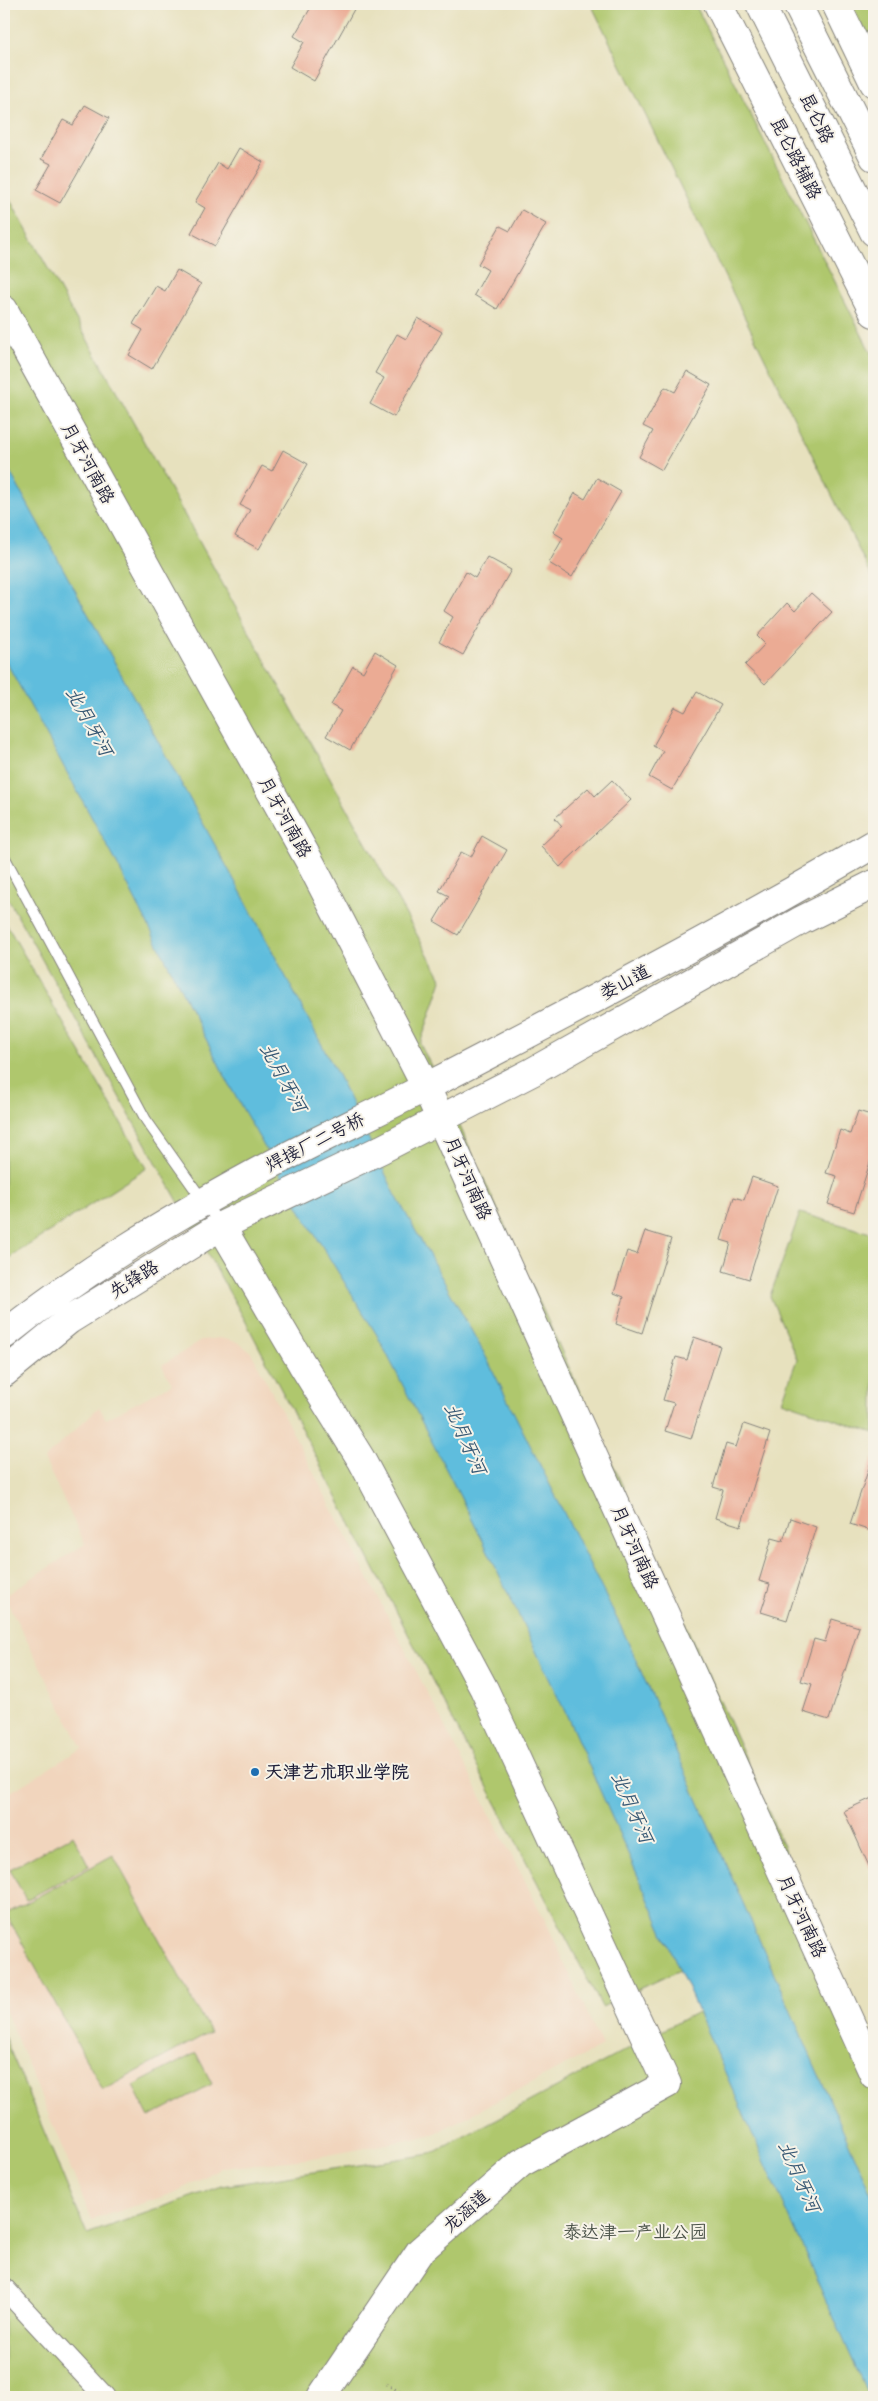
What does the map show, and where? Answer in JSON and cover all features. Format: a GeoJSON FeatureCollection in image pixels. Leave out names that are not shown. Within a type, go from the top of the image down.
{"type":"FeatureCollection","features":[{"type":"Feature","properties":{"kind":"main road","name":"昆仑路辅路"},"geometry":{"type":"LineString","coordinates":[[718,4],[874,313]]}},
{"type":"Feature","properties":{"kind":"main road"},"geometry":{"type":"LineString","coordinates":[[836,4],[874,83]]}},
{"type":"Feature","properties":{"kind":"main road","name":"昆仑路"},"geometry":{"type":"LineString","coordinates":[[799,7],[874,157]]}},
{"type":"Feature","properties":{"kind":"main road","name":"昆仑路"},"geometry":{"type":"LineString","coordinates":[[766,14],[874,232]]}},
{"type":"Feature","properties":{"kind":"main road","name":"月牙河南路"},"geometry":{"type":"LineString","coordinates":[[6,320],[311,864],[426,1087],[874,2075]]}},
{"type":"Feature","properties":{"kind":"main road","name":"娄山道"},"geometry":{"type":"LineString","coordinates":[[372,1114],[525,1036],[795,890],[874,844]]}},
{"type":"Feature","properties":{"kind":"main road","name":"娄山道"},"geometry":{"type":"LineString","coordinates":[[382,1149],[532,1072],[802,920],[874,884]]}},
{"type":"Feature","properties":{"kind":"main road","name":"焊接厂二号桥"},"geometry":{"type":"LineString","coordinates":[[258,1171],[372,1114]]}},
{"type":"Feature","properties":{"kind":"main road","name":"焊接厂二号桥"},"geometry":{"type":"LineString","coordinates":[[274,1201],[382,1149]]}},
{"type":"Feature","properties":{"kind":"main road","name":"先锋路"},"geometry":{"type":"LineString","coordinates":[[4,1334],[52,1296],[204,1202],[258,1171]]}},
{"type":"Feature","properties":{"kind":"main road","name":"先锋路"},"geometry":{"type":"LineString","coordinates":[[4,1373],[69,1320],[221,1226],[274,1201]]}},
{"type":"Feature","properties":{"kind":"main road","name":"龙涵道"},"geometry":{"type":"LineString","coordinates":[[221,1226],[302,1364],[361,1459],[484,1689],[667,2084],[521,2163],[420,2251],[321,2397]]}},
{"type":"Feature","properties":{"kind":"street"},"geometry":{"type":"LineString","coordinates":[[4,2288],[105,2397]]}},
{"type":"Feature","properties":{"kind":"lane"},"geometry":{"type":"LineString","coordinates":[[4,856],[146,1120],[221,1226]]}},
{"type":"Feature","properties":{"kind":"path"},"geometry":{"type":"LineString","coordinates":[[386,2384],[408,2397]]}},
{"type":"Feature","properties":{"kind":"shaded area","name":"天津艺术职业学院"},"geometry":{"type":"Polygon","coordinates":[[[220,1338],[237,1342],[251,1352],[548,1926],[602,2046],[430,2136],[307,2159],[221,2168],[174,2193],[92,2220],[4,2007],[4,1796],[82,1748],[4,1596],[85,1544],[44,1459],[99,1407],[106,1419],[172,1384],[162,1365],[202,1340],[220,1338]]]}},
{"type":"Feature","properties":{"kind":"green space"},"geometry":{"type":"Polygon","coordinates":[[[591,4],[695,4],[874,359],[874,581],[591,4]]]}},
{"type":"Feature","properties":{"kind":"green space"},"geometry":{"type":"Polygon","coordinates":[[[851,4],[874,4],[874,50],[851,4]]]}},
{"type":"Feature","properties":{"kind":"green space"},"geometry":{"type":"Polygon","coordinates":[[[4,189],[442,980],[420,1044],[448,1100],[756,1781],[874,2068],[874,2327],[705,1958],[602,2007],[246,1322],[4,892],[4,189]]]}},
{"type":"Feature","properties":{"kind":"green space"},"geometry":{"type":"Polygon","coordinates":[[[4,920],[147,1168],[4,1261],[4,920]]]}},
{"type":"Feature","properties":{"kind":"green space"},"geometry":{"type":"Polygon","coordinates":[[[800,1213],[874,1234],[874,1433],[782,1401],[797,1359],[770,1296],[800,1213]]]}},
{"type":"Feature","properties":{"kind":"green space"},"geometry":{"type":"Polygon","coordinates":[[[73,1835],[89,1866],[26,1900],[10,1869],[73,1835]]]}},
{"type":"Feature","properties":{"kind":"green space"},"geometry":{"type":"Polygon","coordinates":[[[113,1855],[210,2032],[103,2090],[6,1914],[113,1855]]]}},
{"type":"Feature","properties":{"kind":"green space","name":"泰达津一产业公园"},"geometry":{"type":"Polygon","coordinates":[[[714,2003],[874,2397],[4,2397],[4,2036],[87,2234],[222,2186],[431,2154],[714,2003]]]}},
{"type":"Feature","properties":{"kind":"green space"},"geometry":{"type":"Polygon","coordinates":[[[196,2053],[212,2084],[149,2117],[133,2086],[196,2053]]]}},
{"type":"Feature","properties":{"kind":"water","name":"北月牙河"},"geometry":{"type":"Polygon","coordinates":[[[4,461],[243,896],[340,1079],[395,1194],[484,1353],[624,1633],[874,2200],[874,2397],[869,2397],[567,1716],[484,1543],[377,1335],[309,1225],[233,1092],[114,858],[4,658],[4,461]]]}},
{"type":"Feature","properties":{"kind":"building"},"geometry":{"type":"Polygon","coordinates":[[[313,4],[357,4],[314,81],[290,67],[304,42],[294,36],[313,4]]]}},
{"type":"Feature","properties":{"kind":"building"},"geometry":{"type":"Polygon","coordinates":[[[85,105],[109,118],[60,203],[36,190],[51,164],[41,159],[63,120],[73,125],[85,105]]]}},
{"type":"Feature","properties":{"kind":"building"},"geometry":{"type":"Polygon","coordinates":[[[239,148],[263,162],[215,246],[191,233],[205,208],[195,202],[218,163],[227,169],[239,148]]]}},
{"type":"Feature","properties":{"kind":"building"},"geometry":{"type":"Polygon","coordinates":[[[522,210],[546,224],[497,309],[474,295],[488,270],[478,264],[500,226],[510,231],[522,210]]]}},
{"type":"Feature","properties":{"kind":"building"},"geometry":{"type":"Polygon","coordinates":[[[177,270],[201,284],[152,369],[129,355],[143,330],[133,324],[156,286],[165,291],[177,270]]]}},
{"type":"Feature","properties":{"kind":"building"},"geometry":{"type":"Polygon","coordinates":[[[418,318],[442,332],[394,417],[370,404],[384,378],[375,373],[397,334],[406,339],[418,318]]]}},
{"type":"Feature","properties":{"kind":"building"},"geometry":{"type":"Polygon","coordinates":[[[687,371],[711,385],[662,470],[639,457],[653,431],[643,426],[665,387],[675,392],[687,371]]]}},
{"type":"Feature","properties":{"kind":"building"},"geometry":{"type":"Polygon","coordinates":[[[283,450],[308,464],[259,549],[235,536],[250,510],[240,505],[262,466],[272,471],[283,450]]]}},
{"type":"Feature","properties":{"kind":"building"},"geometry":{"type":"Polygon","coordinates":[[[597,478],[621,492],[572,577],[549,563],[563,538],[553,532],[575,493],[585,499],[597,478]]]}},
{"type":"Feature","properties":{"kind":"building"},"geometry":{"type":"Polygon","coordinates":[[[487,557],[511,570],[463,655],[439,642],[453,617],[444,611],[466,572],[475,578],[487,557]]]}},
{"type":"Feature","properties":{"kind":"building"},"geometry":{"type":"Polygon","coordinates":[[[811,593],[832,612],[765,684],[745,665],[765,644],[757,636],[787,603],[795,611],[811,593]]]}},
{"type":"Feature","properties":{"kind":"building"},"geometry":{"type":"Polygon","coordinates":[[[375,651],[398,665],[350,750],[326,736],[341,711],[331,705],[353,666],[363,672],[375,651]]]}},
{"type":"Feature","properties":{"kind":"building"},"geometry":{"type":"Polygon","coordinates":[[[697,692],[721,705],[672,790],[649,777],[663,751],[653,746],[675,707],[685,712],[697,692]]]}},
{"type":"Feature","properties":{"kind":"building"},"geometry":{"type":"Polygon","coordinates":[[[612,780],[631,800],[560,867],[541,846],[562,826],[555,818],[588,788],[595,796],[612,780]]]}},
{"type":"Feature","properties":{"kind":"building"},"geometry":{"type":"Polygon","coordinates":[[[482,836],[507,850],[458,935],[434,921],[449,896],[439,891],[461,852],[471,857],[482,836]]]}},
{"type":"Feature","properties":{"kind":"building"},"geometry":{"type":"Polygon","coordinates":[[[858,1111],[874,1116],[874,1150],[854,1212],[828,1204],[837,1176],[826,1173],[840,1130],[850,1134],[858,1111]]]}},
{"type":"Feature","properties":{"kind":"building"},"geometry":{"type":"Polygon","coordinates":[[[752,1177],[778,1186],[749,1279],[723,1271],[731,1243],[721,1240],[734,1197],[744,1200],[752,1177]]]}},
{"type":"Feature","properties":{"kind":"building"},"geometry":{"type":"Polygon","coordinates":[[[645,1231],[671,1239],[642,1333],[616,1324],[624,1297],[614,1293],[627,1251],[637,1254],[645,1231]]]}},
{"type":"Feature","properties":{"kind":"building"},"geometry":{"type":"Polygon","coordinates":[[[694,1337],[720,1346],[691,1439],[665,1431],[674,1403],[663,1400],[676,1357],[687,1360],[694,1337]]]}},
{"type":"Feature","properties":{"kind":"building"},"geometry":{"type":"Polygon","coordinates":[[[744,1424],[770,1433],[741,1526],[715,1518],[723,1490],[713,1487],[726,1444],[736,1447],[744,1424]]]}},
{"type":"Feature","properties":{"kind":"building"},"geometry":{"type":"Polygon","coordinates":[[[872,1459],[874,1460],[874,1532],[850,1524],[872,1459]]]}},
{"type":"Feature","properties":{"kind":"building"},"geometry":{"type":"Polygon","coordinates":[[[790,1518],[816,1527],[787,1620],[761,1612],[770,1584],[759,1581],[772,1538],[783,1541],[790,1518]]]}},
{"type":"Feature","properties":{"kind":"building"},"geometry":{"type":"Polygon","coordinates":[[[832,1619],[859,1627],[829,1720],[803,1712],[812,1684],[801,1681],[814,1639],[825,1642],[832,1619]]]}},
{"type":"Feature","properties":{"kind":"building"},"geometry":{"type":"Polygon","coordinates":[[[874,1797],[874,1877],[844,1811],[874,1797]]]}},
{"type":"Feature","properties":{"kind":"place","name":"天津艺术职业学院"},"geometry":{"type":"Point","coordinates":[255,1772]}}]}
